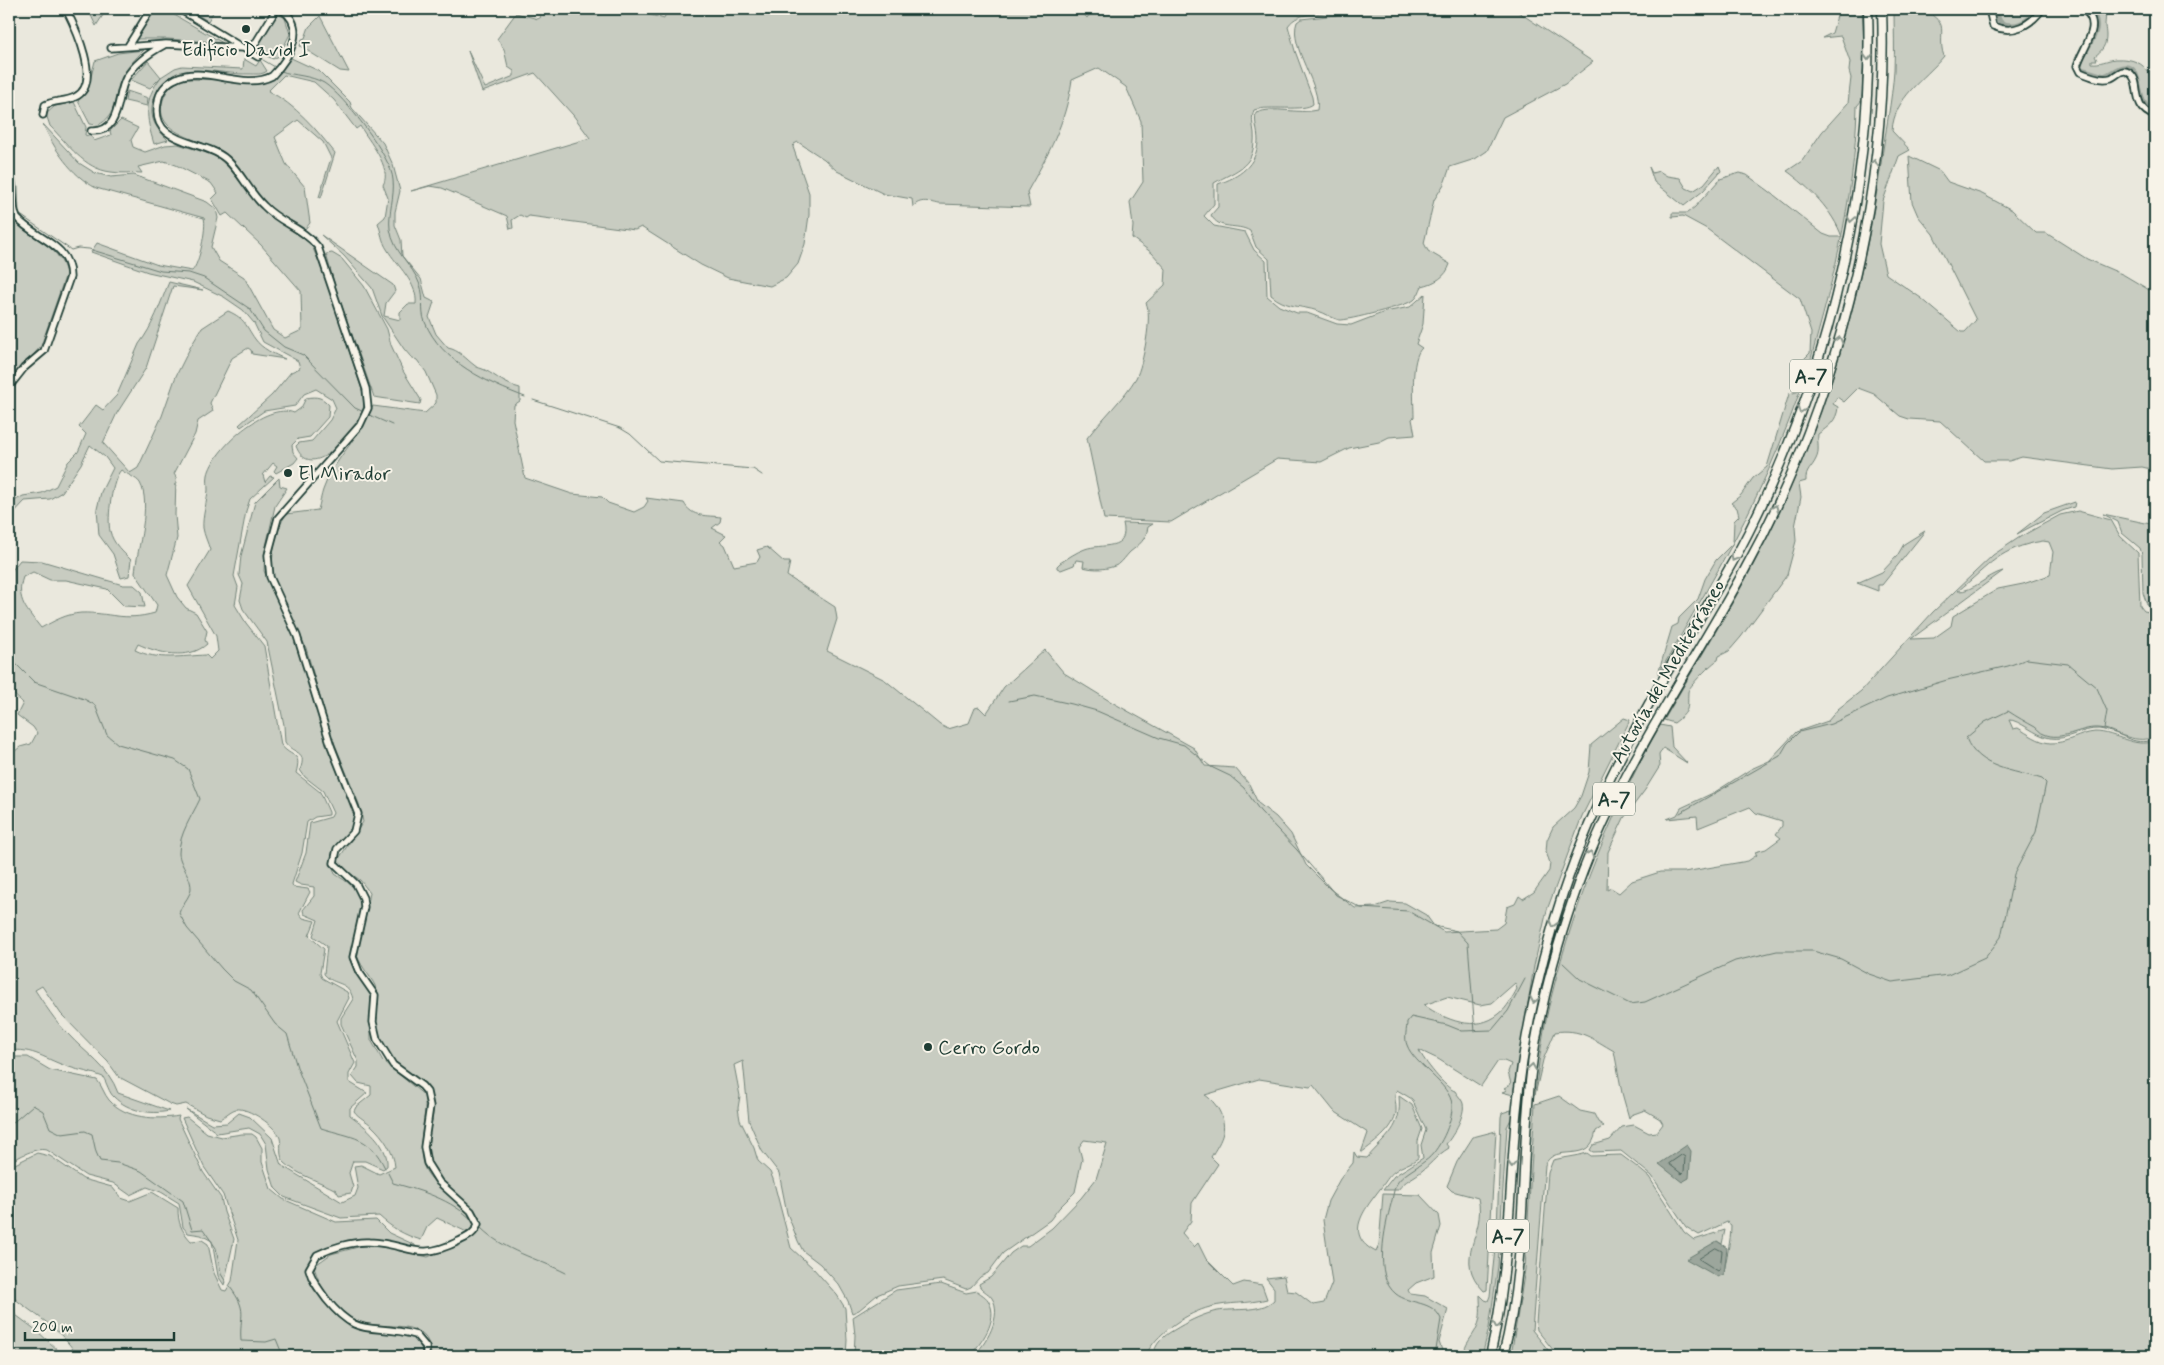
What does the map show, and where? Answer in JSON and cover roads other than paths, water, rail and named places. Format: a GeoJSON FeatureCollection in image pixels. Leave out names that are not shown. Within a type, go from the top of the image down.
{"type":"FeatureCollection","features":[{"type":"Feature","properties":{"kind":"highway","name":"Autovía del Mediterráneo"},"geometry":{"type":"LineString","coordinates":[[1490,1356],[1502,1299],[1516,1115],[1527,1034],[1545,953],[1576,856],[1617,764],[1645,710],[1755,520],[1804,403],[1838,288],[1857,184],[1865,118],[1868,9]]}},
{"type":"Feature","properties":{"kind":"highway","name":"Autovía del Mediterráneo"},"geometry":{"type":"LineString","coordinates":[[1503,1356],[1515,1288],[1531,1071],[1556,954],[1573,900],[1611,805],[1642,744],[1744,571],[1771,518],[1816,411],[1846,312],[1863,238],[1878,132],[1882,9]]}},
{"type":"Feature","properties":{"kind":"street"},"geometry":{"type":"LineString","coordinates":[[43,115],[45,105],[54,101],[75,98],[84,87],[87,76],[82,46],[66,9]]}},
{"type":"Feature","properties":{"kind":"street"},"geometry":{"type":"LineString","coordinates":[[128,46],[151,9]]}},
{"type":"Feature","properties":{"kind":"street"},"geometry":{"type":"LineString","coordinates":[[180,9],[258,57]]}},
{"type":"Feature","properties":{"kind":"street"},"geometry":{"type":"LineString","coordinates":[[281,9],[293,20],[296,34],[294,42],[272,76],[265,80],[256,81],[195,75],[177,77],[163,89],[156,108],[158,118],[168,133],[177,139],[219,153],[233,166],[265,208],[301,231],[318,247],[366,390],[368,408],[360,425],[278,518],[270,543],[267,567],[270,578],[297,636],[331,746],[358,814],[354,831],[338,849],[334,863],[356,884],[363,898],[364,907],[354,957],[359,972],[375,995],[374,1031],[393,1065],[427,1092],[430,1106],[424,1147],[427,1163],[438,1182],[471,1211],[478,1224],[472,1235],[436,1250],[424,1253],[377,1242],[356,1243],[317,1255],[309,1269],[316,1286],[343,1319],[360,1327],[416,1335],[426,1347],[426,1356]]}},
{"type":"Feature","properties":{"kind":"street"},"geometry":{"type":"LineString","coordinates":[[1989,9],[1993,26],[2000,30],[2017,29],[2031,23],[2042,9]]}},
{"type":"Feature","properties":{"kind":"street"},"geometry":{"type":"LineString","coordinates":[[2083,9],[2088,12],[2093,23],[2091,35],[2078,61],[2077,66],[2080,72],[2093,78],[2107,78],[2124,71],[2129,72],[2134,77],[2138,102],[2145,112],[2155,116]]}},
{"type":"Feature","properties":{"kind":"street"},"geometry":{"type":"LineString","coordinates":[[250,52],[274,13]]}},
{"type":"Feature","properties":{"kind":"street"},"geometry":{"type":"LineString","coordinates":[[91,131],[96,131],[110,123],[118,114],[126,79],[142,59],[166,44]]}},
{"type":"Feature","properties":{"kind":"street"},"geometry":{"type":"LineString","coordinates":[[111,48],[166,44],[243,48]]}},
{"type":"Feature","properties":{"kind":"street"},"geometry":{"type":"LineString","coordinates":[[9,172],[13,181],[16,218],[62,252],[70,267],[70,277],[65,295],[44,351],[24,368],[9,388]]}},
{"type":"Feature","properties":{"kind":"water"},"geometry":{"type":"Polygon","coordinates":[[[1687,1145],[1691,1151],[1689,1178],[1682,1182],[1659,1164],[1687,1145]]]}},
{"type":"Feature","properties":{"kind":"water"},"geometry":{"type":"Polygon","coordinates":[[[1717,1241],[1727,1248],[1724,1274],[1718,1277],[1686,1259],[1717,1241]]]}},
{"type":"Feature","properties":{"kind":"waterway"},"geometry":{"type":"LineString","coordinates":[[1995,9],[2000,22],[2011,25],[2021,23],[2038,9]]}},
{"type":"Feature","properties":{"kind":"waterway"},"geometry":{"type":"LineString","coordinates":[[2089,9],[2095,17],[2097,26],[2095,34],[2083,56],[2081,69],[2104,76],[2123,67],[2130,68],[2137,78],[2144,101],[2148,108],[2155,112]]}},
{"type":"Feature","properties":{"kind":"waterway"},"geometry":{"type":"LineString","coordinates":[[263,60],[275,67]]}},
{"type":"Feature","properties":{"kind":"waterway"},"geometry":{"type":"LineString","coordinates":[[281,71],[319,80],[333,90],[366,128],[385,157],[393,180],[390,217],[392,238],[399,252],[417,277],[422,294],[425,322],[432,336],[442,349],[467,369],[481,378],[525,397]]}},
{"type":"Feature","properties":{"kind":"waterway"},"geometry":{"type":"LineString","coordinates":[[18,187],[19,214],[71,250],[78,248],[89,249],[161,271],[189,273],[204,278],[250,309],[264,331],[284,347],[303,355],[355,408],[364,412]]}},
{"type":"Feature","properties":{"kind":"waterway"},"geometry":{"type":"LineString","coordinates":[[533,400],[620,428],[630,434],[659,461],[753,469],[762,475]]}},
{"type":"Feature","properties":{"kind":"waterway"},"geometry":{"type":"LineString","coordinates":[[367,414],[392,425]]}},
{"type":"Feature","properties":{"kind":"waterway"},"geometry":{"type":"LineString","coordinates":[[9,657],[34,682],[84,699],[95,705],[107,735],[118,744],[175,760],[188,769],[200,799],[181,839],[180,858],[189,878],[191,888],[179,913],[187,928],[222,969],[234,981],[251,990],[275,1024],[287,1034],[297,1067],[321,1128],[367,1144],[385,1168]]}},
{"type":"Feature","properties":{"kind":"waterway"},"geometry":{"type":"LineString","coordinates":[[1680,813],[1780,756],[1787,744],[1799,732],[1831,724],[1887,698],[1947,680],[2008,666],[2027,659],[2068,664],[2097,688],[2107,711],[2104,729]]}},
{"type":"Feature","properties":{"kind":"waterway"},"geometry":{"type":"LineString","coordinates":[[1009,701],[1035,696],[1072,704],[1097,711],[1159,738],[1184,745],[1211,767],[1230,776],[1244,788],[1260,811],[1336,895],[1361,908],[1408,911],[1434,926],[1457,931],[1468,943],[1475,1032]]}},
{"type":"Feature","properties":{"kind":"waterway"},"geometry":{"type":"LineString","coordinates":[[1563,963],[1580,979],[1630,1004],[1645,1002],[1735,961],[1777,951],[1813,951],[1841,959],[1869,974],[1892,982],[1948,975],[1985,958],[2001,937],[2014,874],[2036,832],[2046,783],[2042,779],[1998,767],[1988,762],[1979,756],[1966,738],[1985,722],[2008,711],[2035,727],[2041,733],[2050,736],[2097,728],[2105,729],[2139,742],[2155,739]]}},
{"type":"Feature","properties":{"kind":"waterway"},"geometry":{"type":"LineString","coordinates":[[1435,1356],[1441,1319],[1433,1309],[1396,1294],[1389,1286],[1383,1264],[1384,1238],[1396,1185],[1435,1151],[1448,1127],[1452,1112],[1450,1097],[1446,1090],[1417,1060],[1407,1045],[1407,1022],[1411,1017],[1447,1025],[1462,1031],[1492,1030],[1508,1011],[1525,979]]}},
{"type":"Feature","properties":{"kind":"waterway"},"geometry":{"type":"LineString","coordinates":[[9,1126],[33,1105],[43,1111],[50,1128],[62,1134],[85,1131],[92,1134],[100,1161],[118,1163],[141,1171],[183,1201],[192,1230],[203,1229],[216,1248],[221,1274],[226,1282]]}},
{"type":"Feature","properties":{"kind":"waterway"},"geometry":{"type":"LineString","coordinates":[[388,1173],[393,1183],[446,1201],[473,1221]]}},
{"type":"Feature","properties":{"kind":"waterway"},"geometry":{"type":"LineString","coordinates":[[481,1228],[500,1243],[566,1273]]}},
{"type":"Feature","properties":{"kind":"waterway"},"geometry":{"type":"LineString","coordinates":[[230,1287],[236,1295],[241,1308],[241,1341],[266,1342],[276,1339],[283,1356]]}},
{"type":"Feature","properties":{"kind":"place","name":"Edificio David I"},"geometry":{"type":"Point","coordinates":[246,29]}},
{"type":"Feature","properties":{"kind":"place","name":"El Mirador"},"geometry":{"type":"Point","coordinates":[288,473]}},
{"type":"Feature","properties":{"kind":"place","name":"Cerro Gordo"},"geometry":{"type":"Point","coordinates":[928,1047]}}]}
